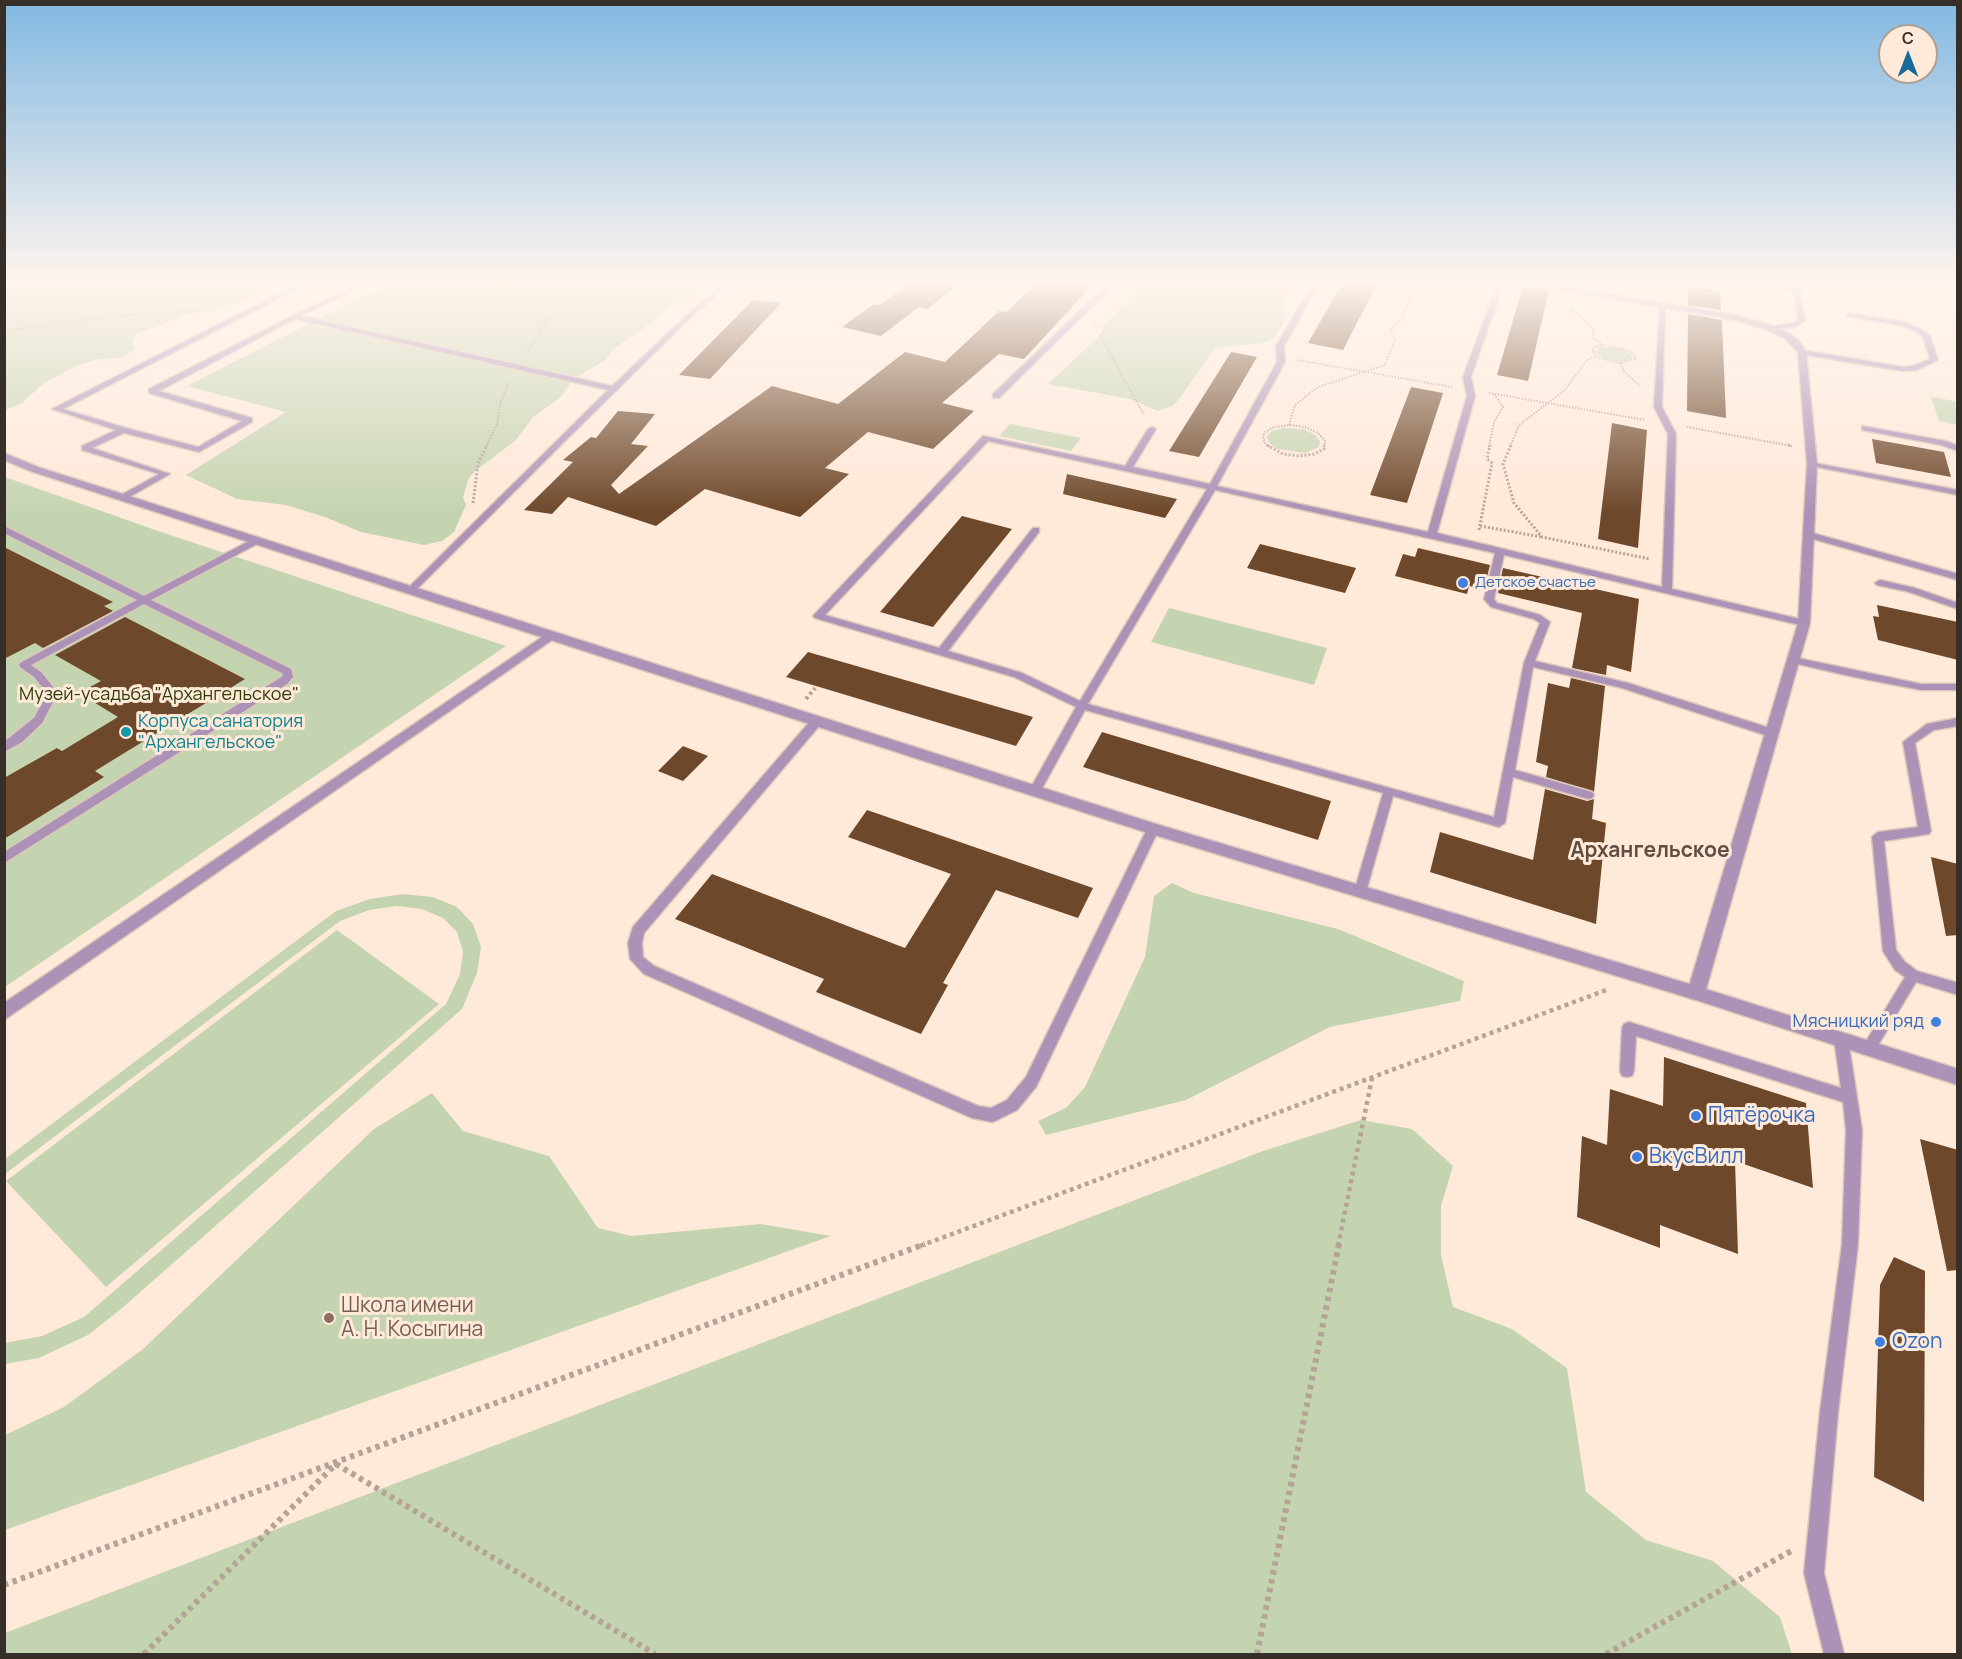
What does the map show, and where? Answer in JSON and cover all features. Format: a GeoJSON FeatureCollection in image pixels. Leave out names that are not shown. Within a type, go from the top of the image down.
{"type":"FeatureCollection","features":[{"type":"Feature","properties":{"kind":"street"},"geometry":{"type":"LineString","coordinates":[[1696,993],[1804,623],[1812,465],[1803,357]]}},
{"type":"Feature","properties":{"kind":"street"},"geometry":{"type":"LineString","coordinates":[[4,456],[34,469],[816,722],[1153,829],[1696,993],[1958,1077]]}},
{"type":"Feature","properties":{"kind":"street"},"geometry":{"type":"LineString","coordinates":[[4,1013],[551,635]]}},
{"type":"Feature","properties":{"kind":"lane"},"geometry":{"type":"LineString","coordinates":[[158,357],[56,409],[199,450],[249,420],[152,391],[216,357]]}},
{"type":"Feature","properties":{"kind":"lane"},"geometry":{"type":"LineString","coordinates":[[471,357],[614,389]]}},
{"type":"Feature","properties":{"kind":"lane"},"geometry":{"type":"LineString","coordinates":[[412,590],[646,357]]}},
{"type":"Feature","properties":{"kind":"lane"},"geometry":{"type":"LineString","coordinates":[[996,396],[1036,357]]}},
{"type":"Feature","properties":{"kind":"lane"},"geometry":{"type":"LineString","coordinates":[[1035,791],[1082,706],[1213,486],[1281,362],[1280,357]]}},
{"type":"Feature","properties":{"kind":"lane"},"geometry":{"type":"LineString","coordinates":[[1432,535],[1472,396],[1467,377],[1474,357]]}},
{"type":"Feature","properties":{"kind":"lane"},"geometry":{"type":"LineString","coordinates":[[1661,357],[1658,407],[1672,434],[1667,591]]}},
{"type":"Feature","properties":{"kind":"lane"},"geometry":{"type":"LineString","coordinates":[[1834,357],[1903,369],[1914,368],[1934,360],[1933,357]]}},
{"type":"Feature","properties":{"kind":"lane"},"geometry":{"type":"LineString","coordinates":[[1865,428],[1942,443],[1958,449]]}},
{"type":"Feature","properties":{"kind":"lane"},"geometry":{"type":"LineString","coordinates":[[1128,468],[1152,429]]}},
{"type":"Feature","properties":{"kind":"lane"},"geometry":{"type":"LineString","coordinates":[[123,430],[85,448],[166,474],[124,497]]}},
{"type":"Feature","properties":{"kind":"lane"},"geometry":{"type":"LineString","coordinates":[[1500,551],[1489,599],[1494,605],[1537,617],[1545,622],[1529,663],[1499,823],[1082,706],[1018,675],[818,616],[986,438],[1432,535],[1475,545],[1667,591],[1804,623]]}},
{"type":"Feature","properties":{"kind":"lane"},"geometry":{"type":"LineString","coordinates":[[1812,465],[1958,493]]}},
{"type":"Feature","properties":{"kind":"lane"},"geometry":{"type":"LineString","coordinates":[[4,529],[279,666],[287,671],[288,677],[4,858]]}},
{"type":"Feature","properties":{"kind":"lane"},"geometry":{"type":"LineString","coordinates":[[942,652],[1036,530]]}},
{"type":"Feature","properties":{"kind":"lane"},"geometry":{"type":"LineString","coordinates":[[1809,535],[1958,577]]}},
{"type":"Feature","properties":{"kind":"lane"},"geometry":{"type":"LineString","coordinates":[[4,748],[18,739],[38,720],[48,702],[48,687],[38,675],[24,665],[258,540]]}},
{"type":"Feature","properties":{"kind":"lane"},"geometry":{"type":"LineString","coordinates":[[1880,584],[1912,590],[1958,606]]}},
{"type":"Feature","properties":{"kind":"lane"},"geometry":{"type":"LineString","coordinates":[[1793,660],[1921,687],[1958,687]]}},
{"type":"Feature","properties":{"kind":"lane"},"geometry":{"type":"LineString","coordinates":[[1529,663],[1624,686],[1772,733]]}},
{"type":"Feature","properties":{"kind":"lane"},"geometry":{"type":"LineString","coordinates":[[816,722],[638,931],[635,943],[637,959],[649,970],[977,1113],[992,1115],[1012,1105],[1031,1082],[1153,829]]}},
{"type":"Feature","properties":{"kind":"lane"},"geometry":{"type":"LineString","coordinates":[[1958,722],[1931,727],[1909,742],[1925,831],[1878,837],[1890,951],[1900,966],[1913,975],[1958,989]]}},
{"type":"Feature","properties":{"kind":"lane"},"geometry":{"type":"LineString","coordinates":[[1509,772],[1588,795]]}},
{"type":"Feature","properties":{"kind":"lane"},"geometry":{"type":"LineString","coordinates":[[1360,892],[1389,791]]}},
{"type":"Feature","properties":{"kind":"lane"},"geometry":{"type":"LineString","coordinates":[[1869,1048],[1913,975]]}},
{"type":"Feature","properties":{"kind":"lane"},"geometry":{"type":"LineString","coordinates":[[1627,1071],[1629,1028],[1850,1098]]}},
{"type":"Feature","properties":{"kind":"lane"},"geometry":{"type":"LineString","coordinates":[[1834,1654],[1814,1573],[1829,1412],[1850,1244],[1854,1130],[1841,1039]]}},
{"type":"Feature","properties":{"kind":"path"},"geometry":{"type":"LineString","coordinates":[[470,534],[478,464],[497,424],[501,401],[524,357]]}},
{"type":"Feature","properties":{"kind":"path"},"geometry":{"type":"LineString","coordinates":[[1112,357],[1152,429]]}},
{"type":"Feature","properties":{"kind":"path"},"geometry":{"type":"LineString","coordinates":[[1282,357],[1811,449]]}},
{"type":"Feature","properties":{"kind":"path"},"geometry":{"type":"LineString","coordinates":[[1289,425],[1295,405],[1318,387],[1385,365],[1388,357]]}},
{"type":"Feature","properties":{"kind":"path"},"geometry":{"type":"LineString","coordinates":[[1542,537],[1514,503],[1503,464],[1519,425],[1565,390],[1586,361],[1592,357]]}},
{"type":"Feature","properties":{"kind":"path"},"geometry":{"type":"LineString","coordinates":[[1600,357],[1620,363],[1633,361],[1634,357]]}},
{"type":"Feature","properties":{"kind":"path"},"geometry":{"type":"LineString","coordinates":[[1620,363],[1624,372],[1637,386],[1659,390]]}},
{"type":"Feature","properties":{"kind":"path"},"geometry":{"type":"LineString","coordinates":[[1475,545],[1492,463],[1487,459],[1494,422],[1503,407],[1494,394]]}},
{"type":"Feature","properties":{"kind":"path"},"geometry":{"type":"LineString","coordinates":[[1289,425],[1305,427],[1318,433],[1325,441],[1324,448],[1314,454],[1299,456],[1275,451],[1265,444],[1264,432],[1274,427],[1289,425]]}},
{"type":"Feature","properties":{"kind":"path"},"geometry":{"type":"LineString","coordinates":[[1480,526],[1668,563]]}},
{"type":"Feature","properties":{"kind":"path"},"geometry":{"type":"LineString","coordinates":[[4,1586],[1641,977]]}},
{"type":"Feature","properties":{"kind":"path"},"geometry":{"type":"LineString","coordinates":[[1257,1654],[1371,1078]]}},
{"type":"Feature","properties":{"kind":"path"},"geometry":{"type":"LineString","coordinates":[[144,1654],[336,1464]]}},
{"type":"Feature","properties":{"kind":"path"},"geometry":{"type":"LineString","coordinates":[[336,1464],[655,1654]]}},
{"type":"Feature","properties":{"kind":"path"},"geometry":{"type":"LineString","coordinates":[[1606,1654],[1818,1536]]}},
{"type":"Feature","properties":{"kind":"green space"},"geometry":{"type":"Polygon","coordinates":[[[5,357],[122,357],[100,359],[78,365],[44,383],[22,403],[5,410],[5,357]]]}},
{"type":"Feature","properties":{"kind":"green space"},"geometry":{"type":"Polygon","coordinates":[[[243,357],[607,357],[574,378],[560,398],[533,417],[516,440],[474,472],[468,480],[463,497],[466,505],[454,532],[442,541],[424,545],[361,532],[325,517],[286,505],[237,499],[186,475],[286,412],[187,386],[243,357]]]}},
{"type":"Feature","properties":{"kind":"green space"},"geometry":{"type":"Polygon","coordinates":[[[1076,357],[1208,357],[1180,398],[1172,406],[1158,411],[1130,399],[1048,384],[1076,357]]]}},
{"type":"Feature","properties":{"kind":"green space"},"geometry":{"type":"Polygon","coordinates":[[[1603,357],[1632,357],[1620,362],[1603,357]]]}},
{"type":"Feature","properties":{"kind":"green space"},"geometry":{"type":"Polygon","coordinates":[[[1931,397],[1955,401],[1957,425],[1939,421],[1931,397]]]}},
{"type":"Feature","properties":{"kind":"green space"},"geometry":{"type":"Polygon","coordinates":[[[1010,424],[1081,438],[1071,451],[999,436],[1010,424]]]}},
{"type":"Feature","properties":{"kind":"green space"},"geometry":{"type":"Polygon","coordinates":[[[1283,428],[1303,429],[1314,434],[1320,441],[1319,447],[1305,453],[1278,449],[1269,443],[1267,437],[1272,431],[1283,428]]]}},
{"type":"Feature","properties":{"kind":"green space","name":"Музей-усадьба \"Архангельское\""},"geometry":{"type":"Polygon","coordinates":[[[5,477],[161,532],[506,646],[5,987],[5,477]]]}},
{"type":"Feature","properties":{"kind":"green space"},"geometry":{"type":"Polygon","coordinates":[[[1169,608],[1327,648],[1314,685],[1151,642],[1169,608]]]}},
{"type":"Feature","properties":{"kind":"green space"},"geometry":{"type":"Polygon","coordinates":[[[1172,883],[1194,893],[1338,929],[1464,981],[1460,1001],[1330,1027],[1186,1100],[1046,1135],[1038,1121],[1066,1108],[1085,1087],[1145,957],[1154,896],[1172,883]]]}},
{"type":"Feature","properties":{"kind":"green space"},"geometry":{"type":"Polygon","coordinates":[[[403,894],[433,897],[457,907],[473,924],[481,947],[477,973],[462,1009],[121,1309],[88,1335],[39,1358],[5,1364],[5,1343],[42,1336],[84,1317],[446,1004],[460,974],[463,952],[457,932],[443,918],[422,909],[397,906],[369,910],[340,921],[5,1174],[5,1159],[336,911],[370,899],[403,894]]]}},
{"type":"Feature","properties":{"kind":"green space"},"geometry":{"type":"Polygon","coordinates":[[[337,930],[439,1004],[106,1287],[6,1181],[337,930]]]}},
{"type":"Feature","properties":{"kind":"green space"},"geometry":{"type":"Polygon","coordinates":[[[432,1093],[463,1131],[549,1156],[598,1228],[631,1236],[761,1224],[831,1236],[5,1530],[5,1435],[64,1407],[143,1349],[374,1129],[432,1093]]]}},
{"type":"Feature","properties":{"kind":"green space"},"geometry":{"type":"Polygon","coordinates":[[[1361,1120],[1412,1129],[1453,1166],[1441,1206],[1441,1255],[1453,1307],[1512,1329],[1567,1368],[1586,1492],[1646,1540],[1713,1561],[1780,1617],[1792,1654],[5,1654],[5,1633],[1263,1151],[1361,1120]]]}},
{"type":"Feature","properties":{"kind":"building"},"geometry":{"type":"Polygon","coordinates":[[[696,357],[730,357],[710,379],[679,375],[696,357]]]}},
{"type":"Feature","properties":{"kind":"building"},"geometry":{"type":"Polygon","coordinates":[[[898,357],[927,357],[945,362],[950,357],[995,357],[942,403],[974,411],[933,449],[868,432],[825,468],[849,474],[800,517],[705,489],[656,526],[568,497],[552,514],[524,510],[573,462],[563,460],[591,437],[596,438],[618,411],[655,414],[631,444],[648,446],[611,485],[619,494],[772,386],[838,404],[898,357]]]}},
{"type":"Feature","properties":{"kind":"building"},"geometry":{"type":"Polygon","coordinates":[[[1228,357],[1257,357],[1199,457],[1169,451],[1228,357]]]}},
{"type":"Feature","properties":{"kind":"building"},"geometry":{"type":"Polygon","coordinates":[[[1502,357],[1533,357],[1528,381],[1497,375],[1502,357]]]}},
{"type":"Feature","properties":{"kind":"building"},"geometry":{"type":"Polygon","coordinates":[[[1688,357],[1724,357],[1726,418],[1687,411],[1688,357]]]}},
{"type":"Feature","properties":{"kind":"building"},"geometry":{"type":"Polygon","coordinates":[[[1411,387],[1443,393],[1407,503],[1370,495],[1411,387]]]}},
{"type":"Feature","properties":{"kind":"building"},"geometry":{"type":"Polygon","coordinates":[[[1612,423],[1647,430],[1638,548],[1598,539],[1612,423]]]}},
{"type":"Feature","properties":{"kind":"building"},"geometry":{"type":"Polygon","coordinates":[[[1872,439],[1944,452],[1951,477],[1876,463],[1872,439]]]}},
{"type":"Feature","properties":{"kind":"building"},"geometry":{"type":"Polygon","coordinates":[[[1067,474],[1177,499],[1165,518],[1063,494],[1067,474]]]}},
{"type":"Feature","properties":{"kind":"building"},"geometry":{"type":"Polygon","coordinates":[[[962,516],[1012,529],[933,627],[880,612],[962,516]]]}},
{"type":"Feature","properties":{"kind":"building"},"geometry":{"type":"Polygon","coordinates":[[[1260,544],[1356,568],[1345,593],[1247,568],[1260,544]]]}},
{"type":"Feature","properties":{"kind":"building"},"geometry":{"type":"Polygon","coordinates":[[[4,547],[113,602],[104,606],[113,611],[43,648],[35,643],[4,659],[4,547]]]}},
{"type":"Feature","properties":{"kind":"building"},"geometry":{"type":"Polygon","coordinates":[[[1418,548],[1490,565],[1484,589],[1469,586],[1467,594],[1395,576],[1403,554],[1415,557],[1418,548]]]}},
{"type":"Feature","properties":{"kind":"building"},"geometry":{"type":"Polygon","coordinates":[[[1503,568],[1639,599],[1631,672],[1607,665],[1606,675],[1572,668],[1582,613],[1498,593],[1503,568]]]}},
{"type":"Feature","properties":{"kind":"building"},"geometry":{"type":"Polygon","coordinates":[[[1877,605],[1958,622],[1958,660],[1878,640],[1873,616],[1879,617],[1877,605]]]}},
{"type":"Feature","properties":{"kind":"building","name":"Корпуса санатория \"Архангельское\""},"geometry":{"type":"Polygon","coordinates":[[[125,617],[245,679],[95,771],[104,777],[4,839],[4,778],[57,748],[62,751],[118,717],[79,693],[101,681],[55,655],[125,617]]]}},
{"type":"Feature","properties":{"kind":"building"},"geometry":{"type":"Polygon","coordinates":[[[808,652],[1033,717],[1016,746],[786,677],[808,652]]]}},
{"type":"Feature","properties":{"kind":"building"},"geometry":{"type":"Polygon","coordinates":[[[1571,678],[1605,686],[1594,792],[1546,777],[1548,766],[1536,762],[1548,683],[1569,688],[1571,678]]]}},
{"type":"Feature","properties":{"kind":"building"},"geometry":{"type":"Polygon","coordinates":[[[1102,732],[1331,801],[1318,840],[1083,767],[1102,732]]]}},
{"type":"Feature","properties":{"kind":"building"},"geometry":{"type":"Polygon","coordinates":[[[683,746],[708,756],[683,781],[658,771],[683,746]]]}},
{"type":"Feature","properties":{"kind":"building"},"geometry":{"type":"Polygon","coordinates":[[[1545,789],[1587,801],[1594,799],[1592,819],[1606,823],[1596,924],[1430,872],[1440,832],[1533,860],[1545,789]]]}},
{"type":"Feature","properties":{"kind":"building"},"geometry":{"type":"Polygon","coordinates":[[[867,810],[1093,888],[1078,918],[996,890],[943,983],[948,985],[921,1034],[816,992],[824,979],[675,919],[712,874],[905,948],[951,874],[848,837],[867,810]]]}},
{"type":"Feature","properties":{"kind":"building"},"geometry":{"type":"Polygon","coordinates":[[[1931,857],[1958,864],[1958,935],[1946,936],[1931,857]]]}},
{"type":"Feature","properties":{"kind":"building"},"geometry":{"type":"Polygon","coordinates":[[[1664,1057],[1806,1103],[1813,1188],[1735,1161],[1738,1254],[1660,1225],[1660,1248],[1577,1217],[1582,1136],[1607,1145],[1610,1089],[1663,1106],[1664,1057]]]}},
{"type":"Feature","properties":{"kind":"building"},"geometry":{"type":"Polygon","coordinates":[[[1920,1139],[1958,1150],[1958,1270],[1947,1271],[1920,1139]]]}},
{"type":"Feature","properties":{"kind":"building"},"geometry":{"type":"Polygon","coordinates":[[[1894,1257],[1925,1271],[1924,1502],[1874,1477],[1880,1285],[1894,1257]]]}},
{"type":"Feature","properties":{"kind":"place","name":"Детское счастье"},"geometry":{"type":"Point","coordinates":[1463,583]}},
{"type":"Feature","properties":{"kind":"place","name":"Корпуса санатория \"Архангельское\""},"geometry":{"type":"Point","coordinates":[126,732]}},
{"type":"Feature","properties":{"kind":"place","name":"Мясницкий ряд"},"geometry":{"type":"Point","coordinates":[1936,1022]}},
{"type":"Feature","properties":{"kind":"place","name":"Пятёрочка"},"geometry":{"type":"Point","coordinates":[1696,1116]}},
{"type":"Feature","properties":{"kind":"place","name":"ВкусВилл"},"geometry":{"type":"Point","coordinates":[1637,1157]}},
{"type":"Feature","properties":{"kind":"place","name":"Школа имени А. Н. Косыгина"},"geometry":{"type":"Point","coordinates":[329,1318]}},
{"type":"Feature","properties":{"kind":"place","name":"Ozon"},"geometry":{"type":"Point","coordinates":[1880,1342]}},
{"type":"Feature","properties":{"kind":"district","name":"Архангельское"},"geometry":{"type":"Point","coordinates":[1650,851]}}]}
